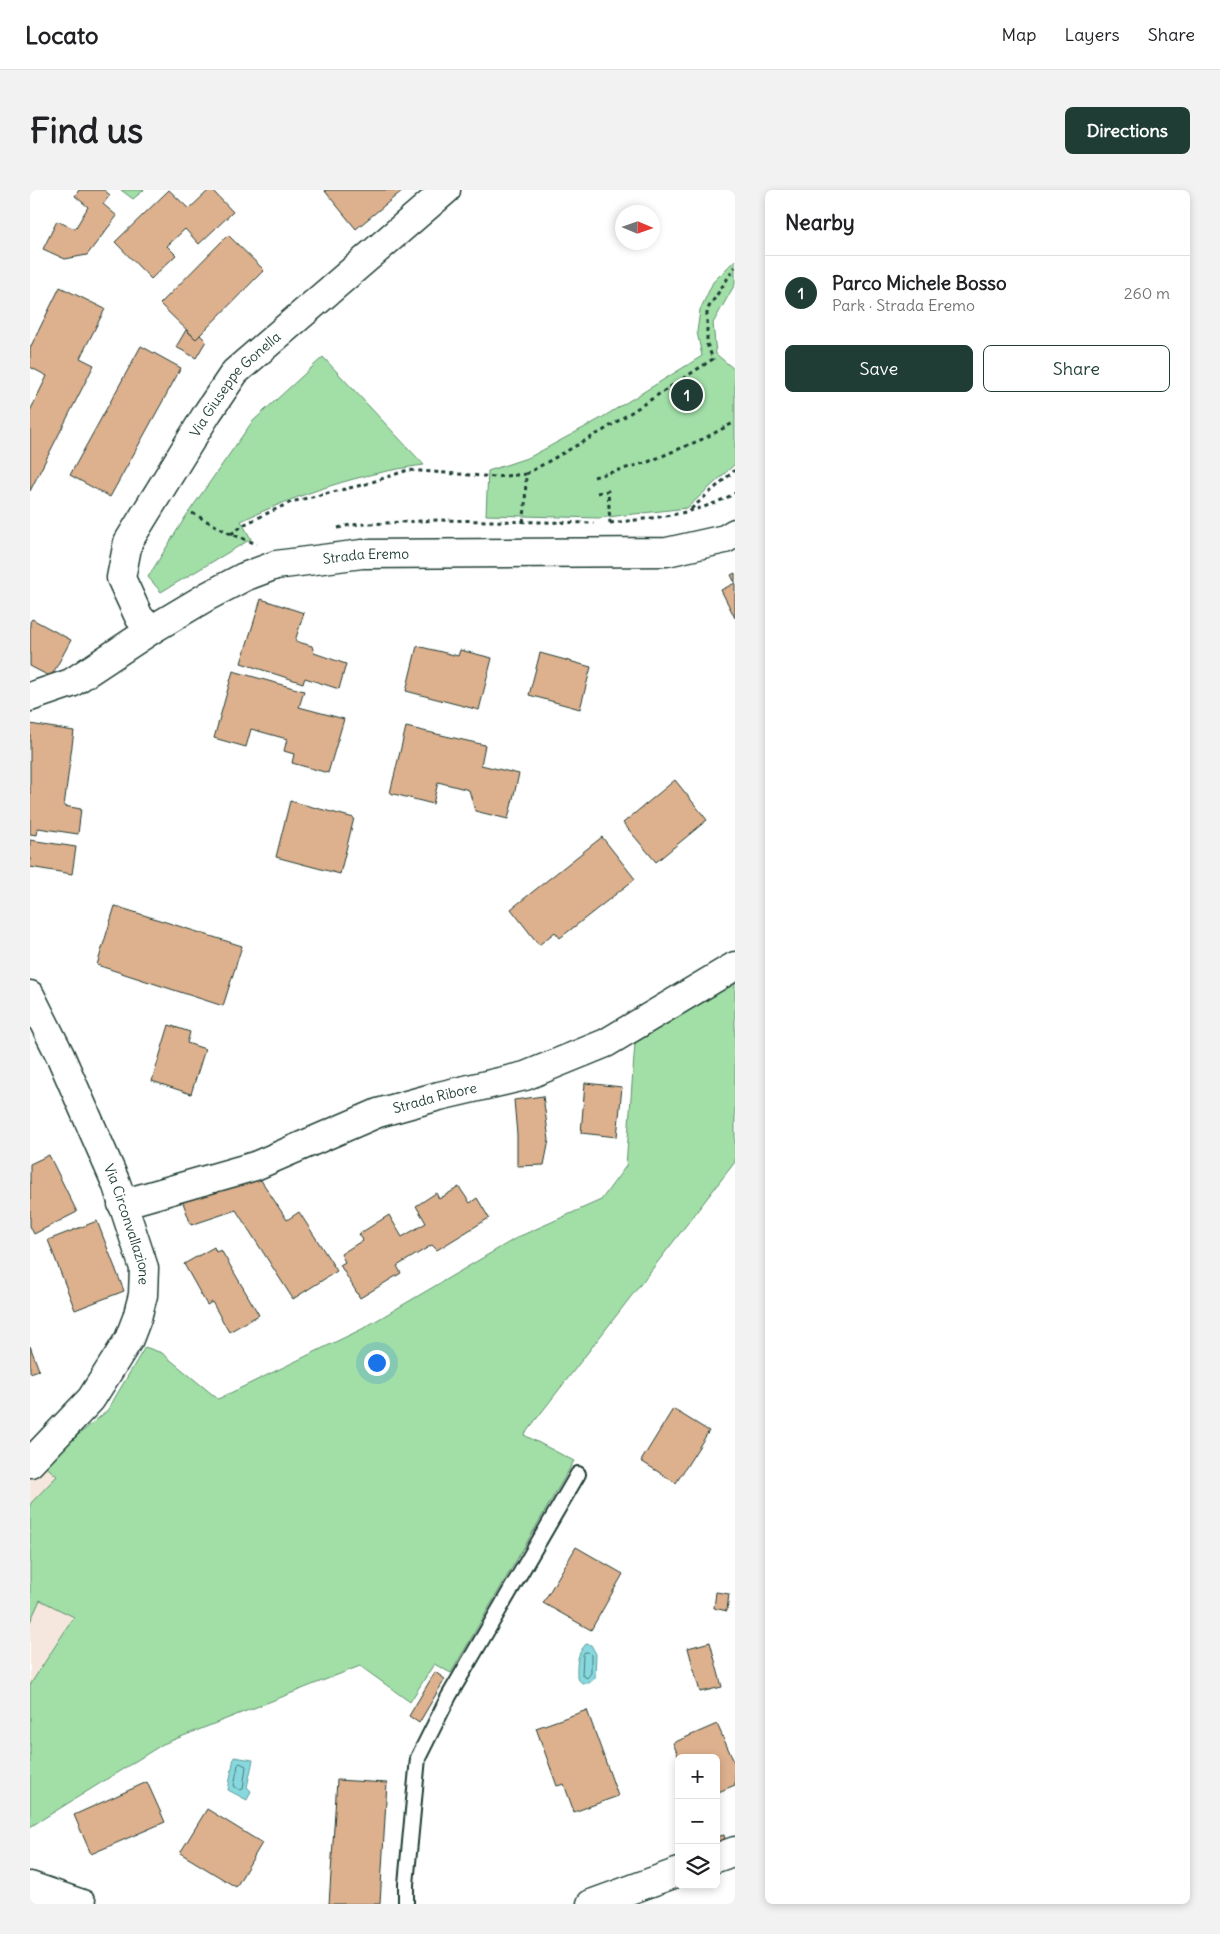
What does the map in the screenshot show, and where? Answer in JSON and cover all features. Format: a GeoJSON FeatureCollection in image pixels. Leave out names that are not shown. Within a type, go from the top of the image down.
{"type":"FeatureCollection","features":[{"type":"Feature","properties":{"kind":"street","name":"Via Giuseppe Gonella"},"geometry":{"type":"LineString","coordinates":[[150,630],[139,617],[121,578],[128,542],[208,412],[235,372],[446,190]]}},
{"type":"Feature","properties":{"kind":"street","name":"Strada Eremo"},"geometry":{"type":"LineString","coordinates":[[30,697],[71,683],[150,630],[208,596],[244,577],[276,565],[362,554],[667,552],[725,538],[735,533]]}},
{"type":"Feature","properties":{"kind":"street","name":"Strada Ribore"},"geometry":{"type":"LineString","coordinates":[[122,1204],[255,1166],[378,1113],[439,1096],[525,1076],[606,1043],[735,966]]}},
{"type":"Feature","properties":{"kind":"street","name":"Via Circonvallazione"},"geometry":{"type":"LineString","coordinates":[[30,995],[60,1055],[116,1183],[144,1268],[143,1295],[129,1339],[90,1399],[30,1463]]}},
{"type":"Feature","properties":{"kind":"street"},"geometry":{"type":"LineString","coordinates":[[720,1857],[735,1851]]}},
{"type":"Feature","properties":{"kind":"street"},"geometry":{"type":"LineString","coordinates":[[591,1904],[675,1873]]}},
{"type":"Feature","properties":{"kind":"street"},"geometry":{"type":"LineString","coordinates":[[30,1886],[82,1904]]}},
{"type":"Feature","properties":{"kind":"lane"},"geometry":{"type":"LineString","coordinates":[[406,1904],[406,1884],[418,1758],[449,1696],[578,1474]]}},
{"type":"Feature","properties":{"kind":"path"},"geometry":{"type":"LineString","coordinates":[[231,534],[245,524],[291,502],[366,484],[408,470],[495,477],[526,474],[604,430],[713,359],[707,344],[707,310],[735,267]]}},
{"type":"Feature","properties":{"kind":"path"},"geometry":{"type":"LineString","coordinates":[[594,477],[648,462],[705,438],[735,422]]}},
{"type":"Feature","properties":{"kind":"path"},"geometry":{"type":"LineString","coordinates":[[689,511],[735,470]]}},
{"type":"Feature","properties":{"kind":"path"},"geometry":{"type":"LineString","coordinates":[[523,522],[526,474]]}},
{"type":"Feature","properties":{"kind":"path"},"geometry":{"type":"LineString","coordinates":[[598,493],[608,491],[610,523]]}},
{"type":"Feature","properties":{"kind":"path"},"geometry":{"type":"LineString","coordinates":[[192,513],[231,534],[261,545]]}},
{"type":"Feature","properties":{"kind":"shaded area"},"geometry":{"type":"Polygon","coordinates":[[[43,1464],[125,1533],[30,1685],[30,1479],[43,1464]]]}},
{"type":"Feature","properties":{"kind":"green space"},"geometry":{"type":"Polygon","coordinates":[[[121,190],[144,190],[133,199],[121,190]]]}},
{"type":"Feature","properties":{"kind":"green space"},"geometry":{"type":"Polygon","coordinates":[[[735,260],[735,284],[713,323],[716,354],[735,370],[735,464],[687,508],[599,518],[486,515],[488,471],[530,457],[598,420],[702,356],[697,332],[700,310],[713,282],[735,260]]]}},
{"type":"Feature","properties":{"kind":"green space"},"geometry":{"type":"Polygon","coordinates":[[[323,357],[424,465],[377,473],[330,486],[285,502],[241,521],[251,539],[161,592],[148,577],[186,516],[252,422],[323,357]]]}},
{"type":"Feature","properties":{"kind":"green space"},"geometry":{"type":"Polygon","coordinates":[[[735,982],[735,1162],[524,1435],[574,1461],[451,1673],[434,1664],[410,1702],[360,1666],[163,1744],[30,1827],[30,1685],[74,1617],[40,1600],[30,1622],[30,1504],[57,1476],[43,1464],[107,1411],[145,1347],[162,1353],[218,1399],[362,1329],[518,1237],[601,1200],[626,1166],[635,1043],[735,982]]]}},
{"type":"Feature","properties":{"kind":"water"},"geometry":{"type":"Polygon","coordinates":[[[586,1644],[591,1645],[596,1654],[595,1678],[589,1683],[582,1683],[577,1678],[577,1664],[580,1652],[586,1644]]]}},
{"type":"Feature","properties":{"kind":"water"},"geometry":{"type":"Polygon","coordinates":[[[234,1757],[253,1760],[247,1787],[251,1791],[247,1800],[228,1790],[234,1757]]]}},
{"type":"Feature","properties":{"kind":"building"},"geometry":{"type":"Polygon","coordinates":[[[79,190],[104,190],[110,195],[103,204],[117,216],[87,255],[65,259],[43,249],[57,221],[75,229],[88,207],[75,196],[79,190]]]}},
{"type":"Feature","properties":{"kind":"building"},"geometry":{"type":"Polygon","coordinates":[[[169,190],[189,209],[209,190],[212,190],[233,212],[199,244],[185,229],[167,246],[176,255],[151,279],[115,242],[169,190]]]}},
{"type":"Feature","properties":{"kind":"building"},"geometry":{"type":"Polygon","coordinates":[[[324,190],[403,190],[356,229],[324,190]]]}},
{"type":"Feature","properties":{"kind":"building"},"geometry":{"type":"Polygon","coordinates":[[[228,235],[264,270],[196,339],[160,304],[228,235]]]}},
{"type":"Feature","properties":{"kind":"building"},"geometry":{"type":"Polygon","coordinates":[[[60,287],[105,309],[80,358],[94,365],[30,491],[30,411],[47,376],[30,367],[30,348],[60,287]]]}},
{"type":"Feature","properties":{"kind":"building"},"geometry":{"type":"Polygon","coordinates":[[[186,330],[196,339],[200,335],[206,341],[196,358],[176,347],[186,330]]]}},
{"type":"Feature","properties":{"kind":"building"},"geometry":{"type":"Polygon","coordinates":[[[141,346],[181,368],[110,497],[70,475],[141,346]]]}},
{"type":"Feature","properties":{"kind":"building"},"geometry":{"type":"Polygon","coordinates":[[[735,573],[735,583],[731,575],[735,573]]]}},
{"type":"Feature","properties":{"kind":"building"},"geometry":{"type":"Polygon","coordinates":[[[735,583],[735,618],[721,590],[735,583]]]}},
{"type":"Feature","properties":{"kind":"building"},"geometry":{"type":"Polygon","coordinates":[[[261,599],[304,613],[295,641],[312,646],[314,653],[346,664],[339,689],[305,678],[303,683],[241,663],[261,599]]]}},
{"type":"Feature","properties":{"kind":"building"},"geometry":{"type":"Polygon","coordinates":[[[32,619],[71,640],[51,677],[30,666],[30,622],[32,619]]]}},
{"type":"Feature","properties":{"kind":"building"},"geometry":{"type":"Polygon","coordinates":[[[417,646],[458,656],[460,650],[492,658],[479,710],[406,691],[417,646]]]}},
{"type":"Feature","properties":{"kind":"building"},"geometry":{"type":"Polygon","coordinates":[[[540,653],[591,667],[580,709],[529,695],[540,653]]]}},
{"type":"Feature","properties":{"kind":"building"},"geometry":{"type":"Polygon","coordinates":[[[233,671],[304,691],[299,707],[344,719],[328,773],[292,763],[294,754],[284,751],[287,739],[251,729],[246,747],[214,738],[233,671]]]}},
{"type":"Feature","properties":{"kind":"building"},"geometry":{"type":"Polygon","coordinates":[[[30,724],[74,731],[64,806],[81,809],[78,834],[38,828],[37,835],[30,834],[30,724]]]}},
{"type":"Feature","properties":{"kind":"building"},"geometry":{"type":"Polygon","coordinates":[[[406,727],[485,745],[481,765],[519,774],[508,819],[475,811],[469,790],[438,782],[433,804],[390,793],[406,727]]]}},
{"type":"Feature","properties":{"kind":"building"},"geometry":{"type":"Polygon","coordinates":[[[675,780],[707,820],[656,862],[623,823],[675,780]]]}},
{"type":"Feature","properties":{"kind":"building"},"geometry":{"type":"Polygon","coordinates":[[[290,801],[354,818],[340,874],[276,857],[290,801]]]}},
{"type":"Feature","properties":{"kind":"building"},"geometry":{"type":"Polygon","coordinates":[[[602,837],[635,879],[560,938],[555,932],[539,945],[511,909],[602,837]]]}},
{"type":"Feature","properties":{"kind":"building"},"geometry":{"type":"Polygon","coordinates":[[[30,840],[76,847],[72,874],[30,867],[30,840]]]}},
{"type":"Feature","properties":{"kind":"building"},"geometry":{"type":"Polygon","coordinates":[[[115,906],[242,946],[223,1006],[97,965],[115,906]]]}},
{"type":"Feature","properties":{"kind":"building"},"geometry":{"type":"Polygon","coordinates":[[[169,1025],[190,1032],[187,1043],[205,1049],[191,1094],[152,1081],[169,1025]]]}},
{"type":"Feature","properties":{"kind":"building"},"geometry":{"type":"Polygon","coordinates":[[[585,1083],[622,1087],[617,1137],[581,1133],[585,1083]]]}},
{"type":"Feature","properties":{"kind":"building"},"geometry":{"type":"Polygon","coordinates":[[[543,1096],[549,1140],[544,1165],[517,1166],[514,1100],[543,1096]]]}},
{"type":"Feature","properties":{"kind":"building"},"geometry":{"type":"Polygon","coordinates":[[[49,1155],[77,1212],[34,1234],[30,1226],[30,1164],[49,1155]]]}},
{"type":"Feature","properties":{"kind":"building"},"geometry":{"type":"Polygon","coordinates":[[[255,1171],[287,1220],[299,1212],[337,1271],[293,1299],[236,1210],[191,1225],[181,1197],[255,1171]]]}},
{"type":"Feature","properties":{"kind":"building"},"geometry":{"type":"Polygon","coordinates":[[[459,1187],[470,1203],[477,1198],[489,1218],[437,1250],[432,1245],[397,1266],[401,1273],[360,1298],[340,1265],[345,1262],[341,1254],[363,1240],[359,1234],[389,1215],[402,1237],[426,1223],[416,1206],[436,1193],[439,1199],[459,1187]]]}},
{"type":"Feature","properties":{"kind":"building"},"geometry":{"type":"Polygon","coordinates":[[[97,1221],[124,1291],[75,1310],[48,1240],[97,1221]]]}},
{"type":"Feature","properties":{"kind":"building"},"geometry":{"type":"Polygon","coordinates":[[[214,1247],[216,1252],[221,1250],[259,1315],[229,1332],[212,1302],[207,1305],[184,1264],[214,1247]]]}},
{"type":"Feature","properties":{"kind":"building"},"geometry":{"type":"Polygon","coordinates":[[[30,1346],[39,1370],[30,1373],[30,1346]]]}},
{"type":"Feature","properties":{"kind":"building"},"geometry":{"type":"Polygon","coordinates":[[[673,1409],[709,1431],[676,1483],[641,1461],[673,1409]]]}},
{"type":"Feature","properties":{"kind":"building"},"geometry":{"type":"Polygon","coordinates":[[[576,1547],[623,1574],[591,1630],[543,1603],[576,1547]]]}},
{"type":"Feature","properties":{"kind":"building"},"geometry":{"type":"Polygon","coordinates":[[[716,1592],[729,1594],[727,1611],[714,1608],[716,1592]]]}},
{"type":"Feature","properties":{"kind":"building"},"geometry":{"type":"Polygon","coordinates":[[[710,1642],[722,1687],[700,1692],[688,1648],[710,1642]]]}},
{"type":"Feature","properties":{"kind":"building"},"geometry":{"type":"Polygon","coordinates":[[[435,1672],[445,1679],[419,1723],[409,1716],[435,1672]]]}},
{"type":"Feature","properties":{"kind":"building"},"geometry":{"type":"Polygon","coordinates":[[[587,1710],[618,1796],[574,1812],[564,1784],[557,1786],[536,1728],[587,1710]]]}},
{"type":"Feature","properties":{"kind":"building"},"geometry":{"type":"Polygon","coordinates":[[[717,1724],[735,1764],[735,1785],[720,1791],[720,1754],[677,1754],[673,1743],[717,1724]]]}},
{"type":"Feature","properties":{"kind":"building"},"geometry":{"type":"Polygon","coordinates":[[[337,1780],[387,1783],[380,1904],[329,1904],[337,1780]]]}},
{"type":"Feature","properties":{"kind":"building"},"geometry":{"type":"Polygon","coordinates":[[[147,1782],[165,1822],[91,1854],[74,1815],[147,1782]]]}},
{"type":"Feature","properties":{"kind":"building"},"geometry":{"type":"Polygon","coordinates":[[[207,1809],[262,1843],[236,1887],[180,1853],[207,1809]]]}},
{"type":"Feature","properties":{"kind":"building"},"geometry":{"type":"Polygon","coordinates":[[[724,1835],[726,1844],[720,1846],[720,1836],[724,1835]]]}},
{"type":"Feature","properties":{"kind":"place","name":"Parco Michele Bosso"},"geometry":{"type":"Point","coordinates":[687,395]}}]}
